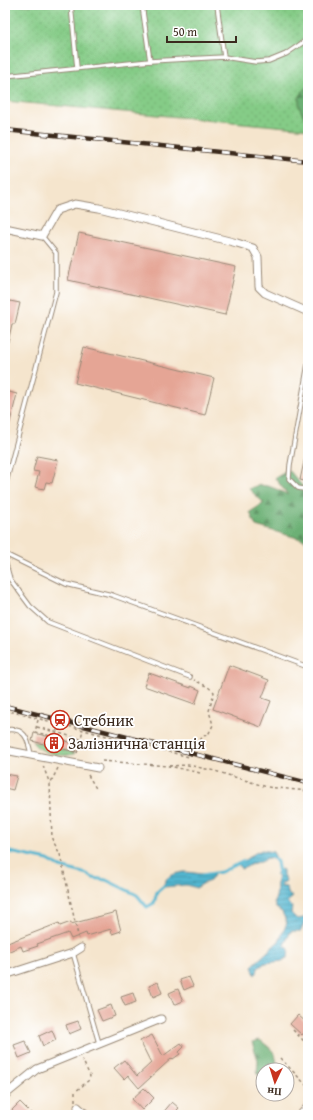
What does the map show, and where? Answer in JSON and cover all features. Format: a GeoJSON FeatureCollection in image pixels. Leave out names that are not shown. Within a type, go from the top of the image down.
{"type":"FeatureCollection","features":[{"type":"Feature","properties":{"kind":"street"},"geometry":{"type":"LineString","coordinates":[[5,228],[42,236],[58,210],[75,204],[99,208],[237,243],[253,248],[258,257],[259,287],[265,293],[308,312]]}},
{"type":"Feature","properties":{"kind":"street"},"geometry":{"type":"LineString","coordinates":[[5,750],[98,768]]}},
{"type":"Feature","properties":{"kind":"street"},"geometry":{"type":"LineString","coordinates":[[5,975],[73,953],[81,948]]}},
{"type":"Feature","properties":{"kind":"street"},"geometry":{"type":"LineString","coordinates":[[5,1095],[37,1069],[78,1051],[161,1019]]}},
{"type":"Feature","properties":{"kind":"street"},"geometry":{"type":"LineString","coordinates":[[78,1107],[87,1115]]}},
{"type":"Feature","properties":{"kind":"lane"},"geometry":{"type":"LineString","coordinates":[[71,5],[77,68]]}},
{"type":"Feature","properties":{"kind":"lane"},"geometry":{"type":"LineString","coordinates":[[142,5],[150,61]]}},
{"type":"Feature","properties":{"kind":"lane"},"geometry":{"type":"LineString","coordinates":[[217,5],[224,57]]}},
{"type":"Feature","properties":{"kind":"lane"},"geometry":{"type":"LineString","coordinates":[[5,76],[150,61],[224,57],[256,62],[269,61],[286,54],[308,39]]}},
{"type":"Feature","properties":{"kind":"lane"},"geometry":{"type":"LineString","coordinates":[[5,486],[56,292],[56,253],[42,236]]}},
{"type":"Feature","properties":{"kind":"lane"},"geometry":{"type":"LineString","coordinates":[[308,364],[290,465],[289,480],[298,488],[308,490]]}},
{"type":"Feature","properties":{"kind":"lane"},"geometry":{"type":"LineString","coordinates":[[5,554],[66,584],[112,595],[308,667]]}},
{"type":"Feature","properties":{"kind":"lane"},"geometry":{"type":"LineString","coordinates":[[5,561],[10,579],[30,606],[48,622],[190,677]]}},
{"type":"Feature","properties":{"kind":"lane"},"geometry":{"type":"LineString","coordinates":[[5,730],[16,730],[22,732],[26,736],[31,755]]}},
{"type":"Feature","properties":{"kind":"lane"},"geometry":{"type":"LineString","coordinates":[[73,953],[99,1043]]}},
{"type":"Feature","properties":{"kind":"lane"},"geometry":{"type":"LineString","coordinates":[[298,1115],[308,1104]]}},
{"type":"Feature","properties":{"kind":"path"},"geometry":{"type":"LineString","coordinates":[[5,710],[189,757],[201,739],[208,734],[213,725],[209,711],[214,692],[190,677]]}},
{"type":"Feature","properties":{"kind":"path"},"geometry":{"type":"LineString","coordinates":[[38,719],[35,732],[51,736],[56,733]]}},
{"type":"Feature","properties":{"kind":"path"},"geometry":{"type":"LineString","coordinates":[[55,737],[58,724]]}},
{"type":"Feature","properties":{"kind":"path"},"geometry":{"type":"LineString","coordinates":[[36,727],[80,739]]}},
{"type":"Feature","properties":{"kind":"path"},"geometry":{"type":"LineString","coordinates":[[44,734],[45,730]]}},
{"type":"Feature","properties":{"kind":"path"},"geometry":{"type":"LineString","coordinates":[[77,753],[83,730]]}},
{"type":"Feature","properties":{"kind":"path"},"geometry":{"type":"LineString","coordinates":[[56,733],[59,738],[79,744]]}},
{"type":"Feature","properties":{"kind":"path"},"geometry":{"type":"LineString","coordinates":[[70,741],[71,736]]}},
{"type":"Feature","properties":{"kind":"path"},"geometry":{"type":"LineString","coordinates":[[40,757],[50,784],[52,839],[60,854],[63,864],[81,948]]}},
{"type":"Feature","properties":{"kind":"path"},"geometry":{"type":"LineString","coordinates":[[102,761],[188,766],[215,771],[267,787],[308,791]]}},
{"type":"Feature","properties":{"kind":"path"},"geometry":{"type":"LineString","coordinates":[[50,784],[62,762]]}},
{"type":"Feature","properties":{"kind":"path"},"geometry":{"type":"LineString","coordinates":[[169,766],[200,774]]}},
{"type":"Feature","properties":{"kind":"path"},"geometry":{"type":"LineString","coordinates":[[88,767],[88,774],[91,782],[97,790]]}},
{"type":"Feature","properties":{"kind":"path"},"geometry":{"type":"LineString","coordinates":[[292,1030],[308,1045]]}},
{"type":"Feature","properties":{"kind":"path"},"geometry":{"type":"LineString","coordinates":[[78,1051],[90,1076],[89,1080],[75,1092],[74,1099],[78,1107]]}},
{"type":"Feature","properties":{"kind":"path"},"geometry":{"type":"LineString","coordinates":[[280,1058],[308,1086]]}},
{"type":"Feature","properties":{"kind":"green space"},"geometry":{"type":"Polygon","coordinates":[[[5,5],[308,5],[308,129],[5,101],[5,5]]]}},
{"type":"Feature","properties":{"kind":"green space"},"geometry":{"type":"Polygon","coordinates":[[[308,85],[308,119],[305,118],[300,109],[299,101],[304,89],[308,85]]]}},
{"type":"Feature","properties":{"kind":"green space"},"geometry":{"type":"Polygon","coordinates":[[[289,470],[308,493],[308,541],[256,526],[250,512],[264,503],[249,489],[259,486],[268,486],[288,495],[275,478],[289,470]]]}},
{"type":"Feature","properties":{"kind":"green space"},"geometry":{"type":"Polygon","coordinates":[[[32,741],[49,746],[49,748],[56,748],[75,753],[70,755],[58,755],[39,748],[32,741]]]}},
{"type":"Feature","properties":{"kind":"green space"},"geometry":{"type":"Polygon","coordinates":[[[260,1040],[274,1053],[276,1062],[258,1062],[252,1042],[260,1040]]]}},
{"type":"Feature","properties":{"kind":"water"},"geometry":{"type":"Polygon","coordinates":[[[262,850],[273,852],[276,858],[267,858],[261,862],[254,863],[241,869],[239,864],[253,854],[262,850]]]}},
{"type":"Feature","properties":{"kind":"water"},"geometry":{"type":"Polygon","coordinates":[[[281,869],[283,870],[283,875],[286,880],[281,886],[286,887],[289,895],[293,897],[287,902],[292,907],[291,913],[297,919],[304,918],[308,914],[308,919],[304,923],[301,931],[291,931],[284,945],[289,949],[288,957],[282,961],[265,963],[258,968],[255,975],[252,966],[279,941],[287,923],[282,912],[276,908],[274,902],[278,877],[276,874],[281,869]]]}},
{"type":"Feature","properties":{"kind":"water"},"geometry":{"type":"Polygon","coordinates":[[[183,872],[214,875],[210,881],[196,888],[186,885],[163,887],[168,878],[183,872]]]}},
{"type":"Feature","properties":{"kind":"building"},"geometry":{"type":"Polygon","coordinates":[[[79,233],[236,267],[225,315],[68,280],[79,233]]]}},
{"type":"Feature","properties":{"kind":"building"},"geometry":{"type":"Polygon","coordinates":[[[5,300],[20,303],[15,324],[12,324],[8,342],[5,342],[5,300]]]}},
{"type":"Feature","properties":{"kind":"building"},"geometry":{"type":"Polygon","coordinates":[[[84,347],[214,378],[205,415],[75,383],[84,347]]]}},
{"type":"Feature","properties":{"kind":"building"},"geometry":{"type":"Polygon","coordinates":[[[5,391],[17,394],[8,430],[5,430],[5,391]]]}},
{"type":"Feature","properties":{"kind":"building"},"geometry":{"type":"Polygon","coordinates":[[[37,456],[58,460],[52,483],[46,482],[44,489],[35,487],[39,472],[33,471],[37,456]]]}},
{"type":"Feature","properties":{"kind":"building"},"geometry":{"type":"Polygon","coordinates":[[[305,457],[308,457],[308,482],[300,480],[305,457]]]}},
{"type":"Feature","properties":{"kind":"building"},"geometry":{"type":"Polygon","coordinates":[[[229,665],[269,680],[262,698],[271,701],[261,727],[213,709],[229,665]]]}},
{"type":"Feature","properties":{"kind":"building"},"geometry":{"type":"Polygon","coordinates":[[[149,673],[200,690],[195,704],[144,686],[149,673]]]}},
{"type":"Feature","properties":{"kind":"building","name":"Залізнична станція"},"geometry":{"type":"Polygon","coordinates":[[[34,733],[77,744],[75,752],[32,741],[34,733]]]}},
{"type":"Feature","properties":{"kind":"building"},"geometry":{"type":"Polygon","coordinates":[[[5,774],[17,776],[13,790],[5,788],[5,774]]]}},
{"type":"Feature","properties":{"kind":"building"},"geometry":{"type":"Polygon","coordinates":[[[116,912],[121,931],[112,934],[111,929],[87,936],[86,933],[71,939],[68,933],[37,944],[38,946],[23,951],[21,946],[5,953],[5,944],[59,923],[60,926],[71,922],[71,924],[116,912]]]}},
{"type":"Feature","properties":{"kind":"building"},"geometry":{"type":"Polygon","coordinates":[[[189,977],[193,986],[184,990],[180,980],[189,977]]]}},
{"type":"Feature","properties":{"kind":"building"},"geometry":{"type":"Polygon","coordinates":[[[158,982],[162,993],[153,997],[149,986],[158,982]]]}},
{"type":"Feature","properties":{"kind":"building"},"geometry":{"type":"Polygon","coordinates":[[[178,989],[183,1001],[174,1005],[169,993],[178,989]]]}},
{"type":"Feature","properties":{"kind":"building"},"geometry":{"type":"Polygon","coordinates":[[[133,993],[136,1002],[125,1006],[121,997],[133,993]]]}},
{"type":"Feature","properties":{"kind":"building"},"geometry":{"type":"Polygon","coordinates":[[[111,1005],[115,1016],[102,1021],[97,1010],[111,1005]]]}},
{"type":"Feature","properties":{"kind":"building"},"geometry":{"type":"Polygon","coordinates":[[[298,1015],[308,1024],[308,1028],[302,1035],[290,1024],[298,1015]]]}},
{"type":"Feature","properties":{"kind":"building"},"geometry":{"type":"Polygon","coordinates":[[[78,1021],[81,1029],[69,1034],[66,1025],[78,1021]]]}},
{"type":"Feature","properties":{"kind":"building"},"geometry":{"type":"Polygon","coordinates":[[[52,1030],[56,1040],[43,1046],[39,1036],[52,1030]]]}},
{"type":"Feature","properties":{"kind":"building"},"geometry":{"type":"Polygon","coordinates":[[[152,1035],[163,1056],[181,1043],[184,1047],[179,1052],[180,1054],[173,1059],[172,1058],[139,1088],[128,1075],[124,1079],[114,1068],[124,1060],[137,1076],[151,1063],[140,1041],[152,1035]]]}},
{"type":"Feature","properties":{"kind":"building"},"geometry":{"type":"Polygon","coordinates":[[[25,1041],[31,1053],[19,1058],[14,1045],[25,1041]]]}},
{"type":"Feature","properties":{"kind":"building"},"geometry":{"type":"Polygon","coordinates":[[[144,1088],[154,1098],[142,1110],[132,1099],[144,1088]]]}},
{"type":"Feature","properties":{"kind":"building"},"geometry":{"type":"Polygon","coordinates":[[[20,1102],[33,1115],[15,1115],[11,1111],[20,1102]]]}},
{"type":"Feature","properties":{"kind":"building"},"geometry":{"type":"Polygon","coordinates":[[[172,1102],[179,1108],[177,1110],[182,1115],[161,1115],[172,1102]]]}},
{"type":"Feature","properties":{"kind":"waterway"},"geometry":{"type":"LineString","coordinates":[[5,851],[48,860],[60,867],[87,874],[93,878],[106,880],[137,895],[147,907],[154,903],[157,892],[165,885]]}},
{"type":"Feature","properties":{"kind":"waterway"},"geometry":{"type":"LineString","coordinates":[[272,856],[277,862],[279,874]]}},
{"type":"Feature","properties":{"kind":"waterway"},"geometry":{"type":"LineString","coordinates":[[202,875],[221,872],[244,861]]}},
{"type":"Feature","properties":{"kind":"railway"},"geometry":{"type":"LineString","coordinates":[[5,130],[308,161]]}},
{"type":"Feature","properties":{"kind":"railway"},"geometry":{"type":"LineString","coordinates":[[5,706],[308,783]]}},
{"type":"Feature","properties":{"kind":"place","name":"Стебник"},"geometry":{"type":"Point","coordinates":[60,720]}},
{"type":"Feature","properties":{"kind":"place","name":"Залізнична станція"},"geometry":{"type":"Point","coordinates":[54,743]}}]}
